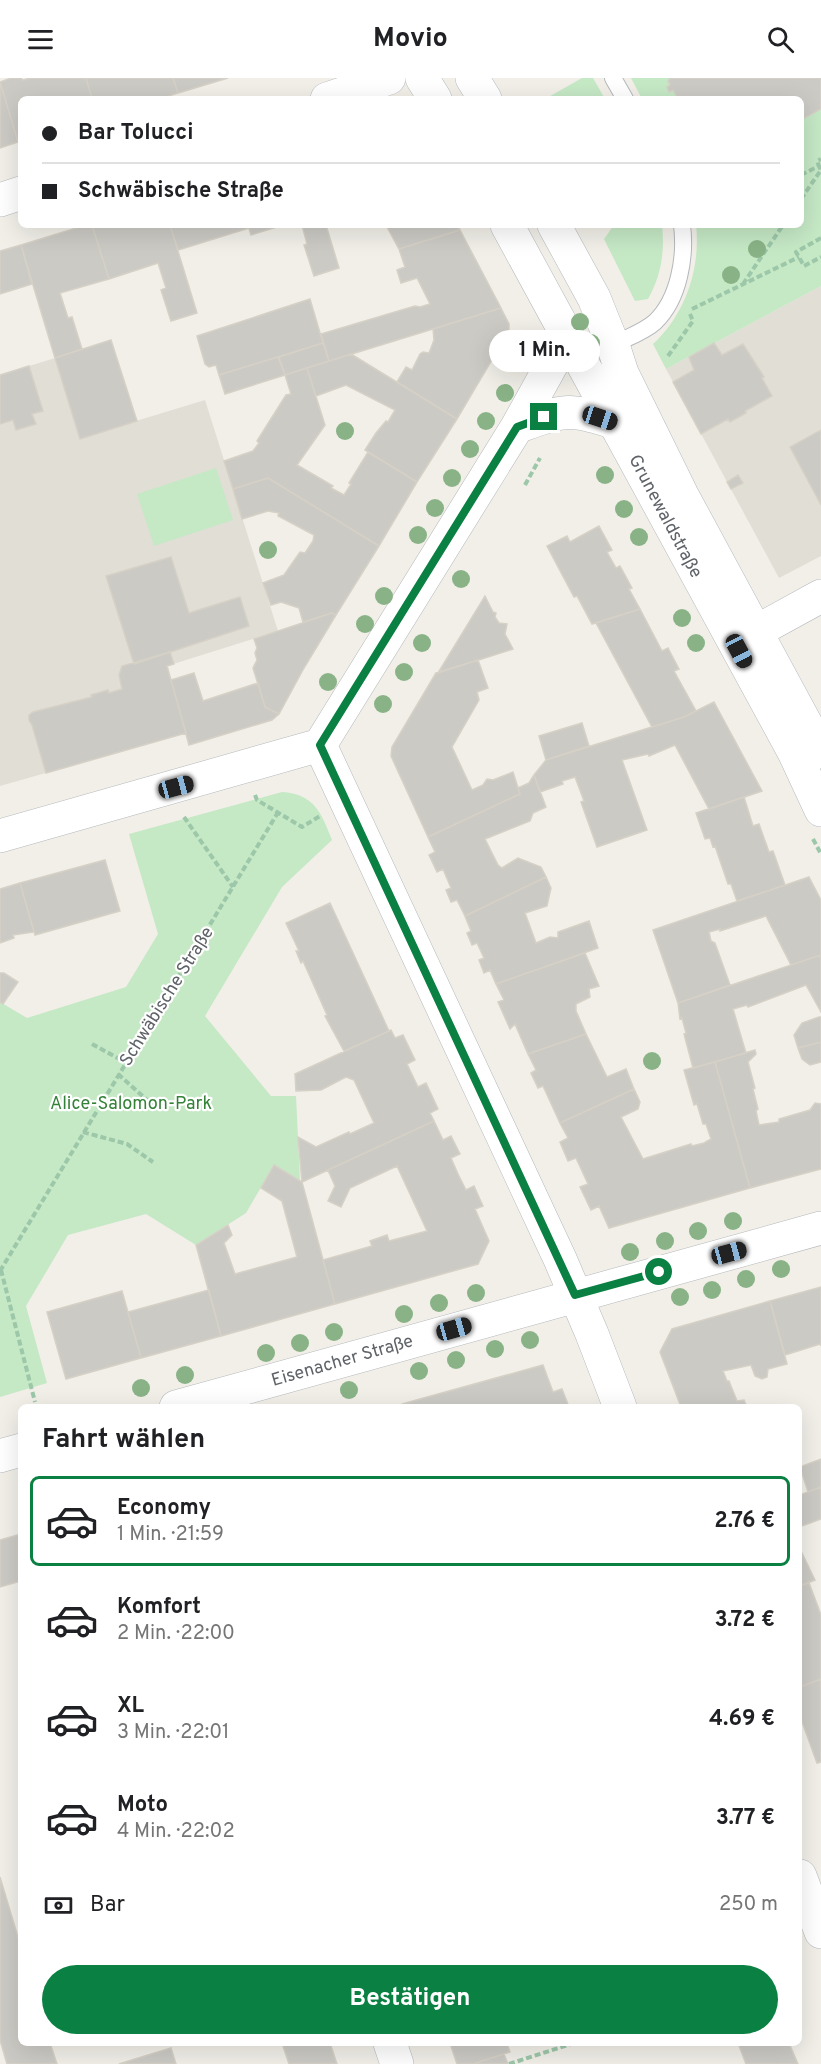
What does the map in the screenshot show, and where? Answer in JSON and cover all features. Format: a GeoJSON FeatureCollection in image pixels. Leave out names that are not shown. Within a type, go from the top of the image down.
{"type":"FeatureCollection","features":[{"type":"Feature","properties":{"kind":"street"},"geometry":{"type":"LineString","coordinates":[[336,96],[388,78]]}},
{"type":"Feature","properties":{"kind":"street"},"geometry":{"type":"LineString","coordinates":[[422,78],[433,96]]}},
{"type":"Feature","properties":{"kind":"street"},"geometry":{"type":"LineString","coordinates":[[472,78],[483,96]]}},
{"type":"Feature","properties":{"kind":"street"},"geometry":{"type":"LineString","coordinates":[[0,200],[18,194]]}},
{"type":"Feature","properties":{"kind":"street","name":"Grunewaldstraße"},"geometry":{"type":"LineString","coordinates":[[509,228],[794,752],[821,810]]}},
{"type":"Feature","properties":{"kind":"street","name":"Grunewaldstraße"},"geometry":{"type":"LineString","coordinates":[[556,228],[594,298],[614,345],[622,373],[682,495],[821,752]]}},
{"type":"Feature","properties":{"kind":"street"},"geometry":{"type":"LineString","coordinates":[[0,837],[320,745],[517,427],[542,378],[559,351],[564,331]]}},
{"type":"Feature","properties":{"kind":"street"},"geometry":{"type":"LineString","coordinates":[[517,427],[560,412],[571,411],[584,412],[616,423]]}},
{"type":"Feature","properties":{"kind":"street"},"geometry":{"type":"LineString","coordinates":[[757,631],[821,596]]}},
{"type":"Feature","properties":{"kind":"street"},"geometry":{"type":"LineString","coordinates":[[320,745],[575,1295],[619,1404]]}},
{"type":"Feature","properties":{"kind":"street","name":"Eisenacher Straße"},"geometry":{"type":"LineString","coordinates":[[188,1404],[821,1228]]}},
{"type":"Feature","properties":{"kind":"street"},"geometry":{"type":"LineString","coordinates":[[0,1456],[18,1451]]}},
{"type":"Feature","properties":{"kind":"street"},"geometry":{"type":"LineString","coordinates":[[802,1881],[821,1932]]}},
{"type":"Feature","properties":{"kind":"street"},"geometry":{"type":"LineString","coordinates":[[391,2046],[397,2064]]}},
{"type":"Feature","properties":{"kind":"lane"},"geometry":{"type":"LineString","coordinates":[[613,78],[623,96]]}},
{"type":"Feature","properties":{"kind":"lane"},"geometry":{"type":"LineString","coordinates":[[614,345],[654,324],[668,306],[677,284],[682,258],[682,228]]}},
{"type":"Feature","properties":{"kind":"path"},"geometry":{"type":"LineString","coordinates":[[804,195],[821,170],[817,161],[821,159]]}},
{"type":"Feature","properties":{"kind":"path"},"geometry":{"type":"LineString","coordinates":[[804,174],[819,166]]}},
{"type":"Feature","properties":{"kind":"path"},"geometry":{"type":"LineString","coordinates":[[743,284],[781,228]]}},
{"type":"Feature","properties":{"kind":"path"},"geometry":{"type":"LineString","coordinates":[[821,238],[796,252],[804,266],[821,257]]}},
{"type":"Feature","properties":{"kind":"path"},"geometry":{"type":"LineString","coordinates":[[668,357],[693,321],[687,312],[799,257]]}},
{"type":"Feature","properties":{"kind":"path"},"geometry":{"type":"LineString","coordinates":[[525,485],[540,458]]}},
{"type":"Feature","properties":{"kind":"path","name":"Schwäbische Straße"},"geometry":{"type":"LineString","coordinates":[[0,1270],[277,814],[302,827],[347,802]]}},
{"type":"Feature","properties":{"kind":"path"},"geometry":{"type":"LineString","coordinates":[[180,812],[233,887]]}},
{"type":"Feature","properties":{"kind":"path"},"geometry":{"type":"LineString","coordinates":[[92,1044],[125,1062]]}},
{"type":"Feature","properties":{"kind":"path"},"geometry":{"type":"LineString","coordinates":[[118,1074],[158,1110]]}},
{"type":"Feature","properties":{"kind":"path"},"geometry":{"type":"LineString","coordinates":[[83,1132],[127,1144],[153,1162]]}},
{"type":"Feature","properties":{"kind":"path"},"geometry":{"type":"LineString","coordinates":[[0,1270],[35,1402]]}},
{"type":"Feature","properties":{"kind":"path"},"geometry":{"type":"LineString","coordinates":[[509,2064],[565,2046]]}},
{"type":"Feature","properties":{"kind":"shaded area"},"geometry":{"type":"Polygon","coordinates":[[[821,286],[821,556],[779,578],[666,369],[821,286]]]}},
{"type":"Feature","properties":{"kind":"shaded area"},"geometry":{"type":"Polygon","coordinates":[[[55,358],[80,438],[205,400],[278,631],[167,666],[186,733],[0,786],[0,375],[55,358]]]}},
{"type":"Feature","properties":{"kind":"green space"},"geometry":{"type":"Polygon","coordinates":[[[582,78],[593,78],[603,96],[550,96],[582,78]]]}},
{"type":"Feature","properties":{"kind":"green space"},"geometry":{"type":"Polygon","coordinates":[[[631,78],[821,78],[821,286],[666,369],[653,344],[674,319],[688,290],[696,258],[696,228],[804,228],[804,96],[640,96],[631,78]]]}},
{"type":"Feature","properties":{"kind":"green space"},"geometry":{"type":"Polygon","coordinates":[[[612,228],[662,228],[661,264],[648,299],[635,301],[604,239],[612,228]]]}},
{"type":"Feature","properties":{"kind":"green space"},"geometry":{"type":"Polygon","coordinates":[[[216,468],[233,520],[154,546],[137,494],[216,468]]]}},
{"type":"Feature","properties":{"kind":"green space","name":"Alice-Salomon-Park"},"geometry":{"type":"Polygon","coordinates":[[[282,792],[302,796],[315,806],[332,840],[282,887],[205,1016],[271,1096],[296,1096],[300,1181],[274,1165],[246,1213],[196,1245],[146,1214],[68,1235],[26,1306],[47,1383],[0,1397],[0,1002],[27,1018],[126,987],[158,934],[129,834],[282,792]]]}},
{"type":"Feature","properties":{"kind":"building"},"geometry":{"type":"Polygon","coordinates":[[[11,78],[23,80],[86,78],[91,96],[18,96],[18,142],[0,82],[11,78]]]}},
{"type":"Feature","properties":{"kind":"building"},"geometry":{"type":"Polygon","coordinates":[[[86,78],[173,78],[178,93],[168,96],[91,96],[86,78]]]}},
{"type":"Feature","properties":{"kind":"building"},"geometry":{"type":"Polygon","coordinates":[[[173,78],[228,78],[178,93],[173,78]]]}},
{"type":"Feature","properties":{"kind":"building"},"geometry":{"type":"Polygon","coordinates":[[[670,78],[821,78],[821,109],[804,118],[804,96],[676,96],[673,90],[669,92],[670,78]]]}},
{"type":"Feature","properties":{"kind":"building"},"geometry":{"type":"Polygon","coordinates":[[[0,82],[18,142],[0,148],[0,82]]]}},
{"type":"Feature","properties":{"kind":"building"},"geometry":{"type":"Polygon","coordinates":[[[76,228],[93,228],[109,279],[60,293],[68,318],[72,317],[82,349],[55,358],[21,245],[76,228]]]}},
{"type":"Feature","properties":{"kind":"building"},"geometry":{"type":"Polygon","coordinates":[[[93,228],[171,228],[197,313],[171,321],[161,290],[166,288],[158,263],[109,279],[93,228]]]}},
{"type":"Feature","properties":{"kind":"building"},"geometry":{"type":"Polygon","coordinates":[[[171,228],[249,228],[178,250],[171,228]]]}},
{"type":"Feature","properties":{"kind":"building"},"geometry":{"type":"Polygon","coordinates":[[[249,228],[273,228],[251,235],[249,228]]]}},
{"type":"Feature","properties":{"kind":"building"},"geometry":{"type":"Polygon","coordinates":[[[303,228],[327,228],[339,268],[314,276],[304,245],[307,244],[303,228]]]}},
{"type":"Feature","properties":{"kind":"building"},"geometry":{"type":"Polygon","coordinates":[[[388,228],[459,228],[460,230],[399,249],[388,228]]]}},
{"type":"Feature","properties":{"kind":"building"},"geometry":{"type":"Polygon","coordinates":[[[460,230],[501,308],[329,361],[321,334],[415,306],[430,304],[417,278],[401,283],[397,270],[405,267],[399,249],[460,230]]]}},
{"type":"Feature","properties":{"kind":"building"},"geometry":{"type":"Polygon","coordinates":[[[21,245],[32,284],[0,294],[0,251],[21,245]]]}},
{"type":"Feature","properties":{"kind":"building"},"geometry":{"type":"Polygon","coordinates":[[[310,299],[323,343],[219,375],[216,365],[209,367],[205,364],[197,336],[310,299]]]}},
{"type":"Feature","properties":{"kind":"building"},"geometry":{"type":"Polygon","coordinates":[[[501,308],[509,324],[509,331],[457,419],[397,382],[406,367],[412,370],[420,354],[429,353],[434,340],[433,329],[501,308]]]}},
{"type":"Feature","properties":{"kind":"building"},"geometry":{"type":"Polygon","coordinates":[[[111,340],[137,421],[80,439],[55,358],[111,340]]]}},
{"type":"Feature","properties":{"kind":"building"},"geometry":{"type":"Polygon","coordinates":[[[323,343],[329,361],[285,375],[279,357],[323,343]]]}},
{"type":"Feature","properties":{"kind":"building"},"geometry":{"type":"Polygon","coordinates":[[[714,343],[722,355],[743,344],[764,377],[762,378],[772,396],[730,422],[728,419],[701,434],[673,382],[694,370],[689,357],[714,343]]]}},
{"type":"Feature","properties":{"kind":"building"},"geometry":{"type":"Polygon","coordinates":[[[351,354],[457,419],[417,482],[365,450],[395,410],[346,385],[316,396],[307,368],[351,354]]]}},
{"type":"Feature","properties":{"kind":"building"},"geometry":{"type":"Polygon","coordinates":[[[278,357],[285,375],[225,394],[219,375],[278,357]]]}},
{"type":"Feature","properties":{"kind":"building"},"geometry":{"type":"Polygon","coordinates":[[[29,366],[43,411],[32,414],[36,424],[16,430],[13,420],[0,424],[0,375],[29,366]]]}},
{"type":"Feature","properties":{"kind":"building"},"geometry":{"type":"Polygon","coordinates":[[[307,368],[325,425],[297,465],[344,495],[368,452],[417,482],[379,546],[268,478],[233,489],[224,461],[253,451],[286,395],[291,394],[285,375],[307,368]]]}},
{"type":"Feature","properties":{"kind":"building"},"geometry":{"type":"Polygon","coordinates":[[[821,430],[821,505],[790,447],[821,430]]]}},
{"type":"Feature","properties":{"kind":"building"},"geometry":{"type":"Polygon","coordinates":[[[738,475],[743,483],[731,489],[727,482],[738,475]]]}},
{"type":"Feature","properties":{"kind":"building"},"geometry":{"type":"Polygon","coordinates":[[[268,478],[379,546],[336,615],[332,613],[303,622],[299,608],[281,602],[271,605],[263,583],[284,575],[300,552],[305,553],[314,535],[278,516],[279,513],[268,511],[242,519],[233,489],[268,478]]]}},
{"type":"Feature","properties":{"kind":"building"},"geometry":{"type":"Polygon","coordinates":[[[599,526],[612,550],[607,552],[616,568],[620,566],[640,609],[592,624],[577,596],[574,597],[547,546],[567,536],[570,542],[599,526]]]}},
{"type":"Feature","properties":{"kind":"building"},"geometry":{"type":"Polygon","coordinates":[[[171,557],[189,613],[240,597],[249,626],[134,664],[106,576],[171,557]]]}},
{"type":"Feature","properties":{"kind":"building"},"geometry":{"type":"Polygon","coordinates":[[[485,596],[493,612],[496,613],[495,617],[499,623],[507,624],[505,634],[513,649],[438,673],[485,596]]]}},
{"type":"Feature","properties":{"kind":"building"},"geometry":{"type":"Polygon","coordinates":[[[640,609],[662,651],[668,648],[679,669],[674,671],[696,711],[652,727],[596,623],[640,609]]]}},
{"type":"Feature","properties":{"kind":"building"},"geometry":{"type":"Polygon","coordinates":[[[332,613],[336,615],[279,714],[265,707],[253,668],[257,660],[254,639],[332,613]]]}},
{"type":"Feature","properties":{"kind":"building"},"geometry":{"type":"Polygon","coordinates":[[[170,652],[174,664],[167,666],[186,733],[46,773],[29,715],[92,697],[91,695],[108,690],[109,693],[122,689],[119,675],[122,666],[170,652]]]}},
{"type":"Feature","properties":{"kind":"building"},"geometry":{"type":"Polygon","coordinates":[[[478,660],[488,688],[477,692],[479,700],[452,747],[472,790],[483,785],[487,779],[493,780],[513,772],[520,794],[428,837],[391,756],[392,747],[436,673],[478,660]]]}},
{"type":"Feature","properties":{"kind":"building"},"geometry":{"type":"Polygon","coordinates":[[[194,673],[203,701],[258,683],[265,707],[279,714],[272,720],[189,745],[171,680],[194,673]]]}},
{"type":"Feature","properties":{"kind":"building"},"geometry":{"type":"Polygon","coordinates":[[[714,702],[762,791],[709,809],[675,745],[649,756],[648,754],[622,760],[647,830],[597,847],[575,777],[540,792],[534,775],[546,760],[684,717],[714,702]]]}},
{"type":"Feature","properties":{"kind":"building"},"geometry":{"type":"Polygon","coordinates":[[[582,723],[589,746],[546,760],[539,736],[582,723]]]}},
{"type":"Feature","properties":{"kind":"building"},"geometry":{"type":"Polygon","coordinates":[[[534,775],[546,807],[533,813],[530,821],[485,839],[498,865],[502,868],[518,858],[541,867],[546,877],[465,916],[457,900],[451,902],[446,890],[451,888],[443,869],[437,872],[429,855],[435,852],[428,837],[520,794],[518,788],[529,783],[534,775]]]}},
{"type":"Feature","properties":{"kind":"building"},"geometry":{"type":"Polygon","coordinates":[[[744,797],[753,826],[759,824],[769,852],[773,851],[785,885],[737,901],[731,884],[728,884],[715,846],[713,847],[710,838],[705,839],[696,813],[744,797]]]}},
{"type":"Feature","properties":{"kind":"building"},"geometry":{"type":"Polygon","coordinates":[[[105,860],[120,911],[35,935],[20,883],[105,860]]]}},
{"type":"Feature","properties":{"kind":"building"},"geometry":{"type":"Polygon","coordinates":[[[546,877],[551,888],[547,906],[525,913],[536,943],[550,937],[558,938],[558,932],[589,921],[598,948],[496,984],[490,970],[484,973],[479,960],[484,958],[477,943],[472,945],[467,933],[471,931],[465,916],[546,877]]]}},
{"type":"Feature","properties":{"kind":"building"},"geometry":{"type":"Polygon","coordinates":[[[809,877],[821,900],[821,955],[791,965],[766,916],[720,931],[720,929],[709,932],[730,985],[678,1003],[653,930],[809,877]]]}},
{"type":"Feature","properties":{"kind":"building"},"geometry":{"type":"Polygon","coordinates":[[[20,883],[34,932],[13,935],[14,938],[0,943],[0,889],[20,883]]]}},
{"type":"Feature","properties":{"kind":"building"},"geometry":{"type":"Polygon","coordinates":[[[330,903],[389,1031],[344,1051],[325,1016],[327,1015],[303,961],[301,963],[296,951],[299,951],[286,923],[330,903]]]}},
{"type":"Feature","properties":{"kind":"building"},"geometry":{"type":"Polygon","coordinates":[[[585,953],[599,986],[589,989],[590,997],[576,1004],[576,1011],[586,1034],[528,1054],[515,1024],[510,1029],[498,1002],[504,1000],[496,984],[585,953]]]}},
{"type":"Feature","properties":{"kind":"building"},"geometry":{"type":"Polygon","coordinates":[[[821,955],[821,1012],[806,985],[748,1007],[747,1005],[733,1009],[746,1053],[693,1068],[678,1003],[821,955]]]}},
{"type":"Feature","properties":{"kind":"building"},"geometry":{"type":"Polygon","coordinates":[[[0,973],[18,982],[3,1004],[0,1002],[0,973]]]}},
{"type":"Feature","properties":{"kind":"building"},"geometry":{"type":"Polygon","coordinates":[[[821,1017],[821,1042],[798,1048],[794,1035],[802,1023],[821,1017]]]}},
{"type":"Feature","properties":{"kind":"building"},"geometry":{"type":"Polygon","coordinates":[[[391,1030],[395,1038],[403,1035],[415,1060],[407,1064],[418,1087],[426,1083],[438,1109],[430,1113],[434,1121],[302,1182],[298,1137],[316,1147],[374,1123],[354,1080],[346,1077],[321,1090],[296,1091],[295,1074],[391,1030]]]}},
{"type":"Feature","properties":{"kind":"building"},"geometry":{"type":"Polygon","coordinates":[[[586,1034],[607,1077],[626,1069],[634,1089],[560,1123],[543,1086],[538,1088],[531,1073],[536,1070],[528,1054],[586,1034]]]}},
{"type":"Feature","properties":{"kind":"building"},"geometry":{"type":"Polygon","coordinates":[[[821,1042],[821,1062],[810,1065],[802,1059],[798,1048],[821,1042]]]}},
{"type":"Feature","properties":{"kind":"building"},"geometry":{"type":"Polygon","coordinates":[[[755,1050],[756,1054],[748,1062],[755,1088],[753,1089],[759,1125],[779,1122],[779,1119],[810,1110],[815,1103],[821,1104],[821,1169],[750,1188],[715,1062],[755,1050]]]}},
{"type":"Feature","properties":{"kind":"building"},"geometry":{"type":"Polygon","coordinates":[[[715,1062],[750,1188],[609,1228],[599,1206],[591,1210],[580,1187],[588,1184],[576,1158],[568,1161],[560,1142],[568,1138],[560,1123],[634,1089],[640,1102],[638,1109],[621,1117],[643,1159],[691,1144],[692,1146],[704,1143],[711,1139],[706,1124],[703,1124],[697,1104],[694,1105],[684,1070],[715,1062]]]}},
{"type":"Feature","properties":{"kind":"building"},"geometry":{"type":"Polygon","coordinates":[[[434,1121],[443,1140],[451,1136],[460,1154],[451,1158],[458,1174],[466,1190],[474,1186],[483,1206],[475,1209],[489,1241],[478,1264],[335,1304],[323,1260],[372,1246],[370,1241],[387,1235],[389,1241],[427,1231],[397,1166],[350,1188],[341,1207],[328,1201],[335,1186],[328,1170],[434,1121]]]}},
{"type":"Feature","properties":{"kind":"building"},"geometry":{"type":"Polygon","coordinates":[[[274,1165],[302,1182],[335,1304],[221,1336],[196,1245],[228,1225],[232,1235],[224,1243],[235,1274],[297,1257],[282,1201],[261,1188],[274,1165]]]}},
{"type":"Feature","properties":{"kind":"building"},"geometry":{"type":"Polygon","coordinates":[[[821,1287],[821,1346],[820,1344],[785,1355],[770,1301],[821,1287]]]}},
{"type":"Feature","properties":{"kind":"building"},"geometry":{"type":"Polygon","coordinates":[[[209,1290],[221,1336],[141,1358],[128,1312],[209,1290]]]}},
{"type":"Feature","properties":{"kind":"building"},"geometry":{"type":"Polygon","coordinates":[[[122,1291],[141,1358],[66,1379],[47,1312],[122,1291]]]}},
{"type":"Feature","properties":{"kind":"building"},"geometry":{"type":"Polygon","coordinates":[[[770,1301],[787,1364],[768,1369],[767,1377],[762,1379],[755,1376],[751,1365],[723,1371],[737,1401],[744,1400],[746,1404],[680,1404],[660,1352],[672,1329],[770,1301]]]}},
{"type":"Feature","properties":{"kind":"building"},"geometry":{"type":"Polygon","coordinates":[[[543,1365],[553,1392],[562,1389],[568,1404],[402,1404],[543,1365]]]}},
{"type":"Feature","properties":{"kind":"building"},"geometry":{"type":"Polygon","coordinates":[[[821,1459],[821,1487],[808,1492],[802,1466],[821,1459]]]}},
{"type":"Feature","properties":{"kind":"building"},"geometry":{"type":"Polygon","coordinates":[[[821,1487],[821,1519],[802,1526],[802,1494],[821,1487]]]}},
{"type":"Feature","properties":{"kind":"building"},"geometry":{"type":"Polygon","coordinates":[[[18,1535],[18,1582],[0,1587],[0,1540],[18,1535]]]}},
{"type":"Feature","properties":{"kind":"building"},"geometry":{"type":"Polygon","coordinates":[[[802,1553],[815,1580],[802,1585],[802,1553]]]}},
{"type":"Feature","properties":{"kind":"building"},"geometry":{"type":"Polygon","coordinates":[[[809,1583],[821,1615],[821,1679],[802,1686],[802,1585],[809,1583]]]}},
{"type":"Feature","properties":{"kind":"building"},"geometry":{"type":"Polygon","coordinates":[[[821,1679],[821,1762],[817,1763],[802,1722],[802,1686],[821,1679]]]}},
{"type":"Feature","properties":{"kind":"building"},"geometry":{"type":"Polygon","coordinates":[[[0,1877],[18,1937],[18,2046],[51,2046],[57,2064],[7,2064],[0,2040],[0,1877]]]}},
{"type":"Feature","properties":{"kind":"building"},"geometry":{"type":"Polygon","coordinates":[[[283,2046],[331,2046],[337,2064],[289,2064],[283,2046]]]}},
{"type":"Feature","properties":{"kind":"building"},"geometry":{"type":"Polygon","coordinates":[[[451,2046],[508,2046],[510,2052],[473,2064],[457,2064],[451,2046]]]}},
{"type":"Feature","properties":{"kind":"building"},"geometry":{"type":"Polygon","coordinates":[[[739,2046],[790,2046],[798,2064],[746,2064],[739,2046]]]}},
{"type":"Feature","properties":{"kind":"building"},"geometry":{"type":"Polygon","coordinates":[[[171,2048],[176,2064],[119,2064],[135,2059],[171,2048]]]}},
{"type":"Feature","properties":{"kind":"building"},"geometry":{"type":"Polygon","coordinates":[[[504,2054],[508,2064],[473,2064],[504,2054]]]}},
{"type":"Feature","properties":{"kind":"route"},"geometry":{"type":"LineString","coordinates":[[544,417],[517,427],[320,745],[575,1295],[659,1272]]}}]}
